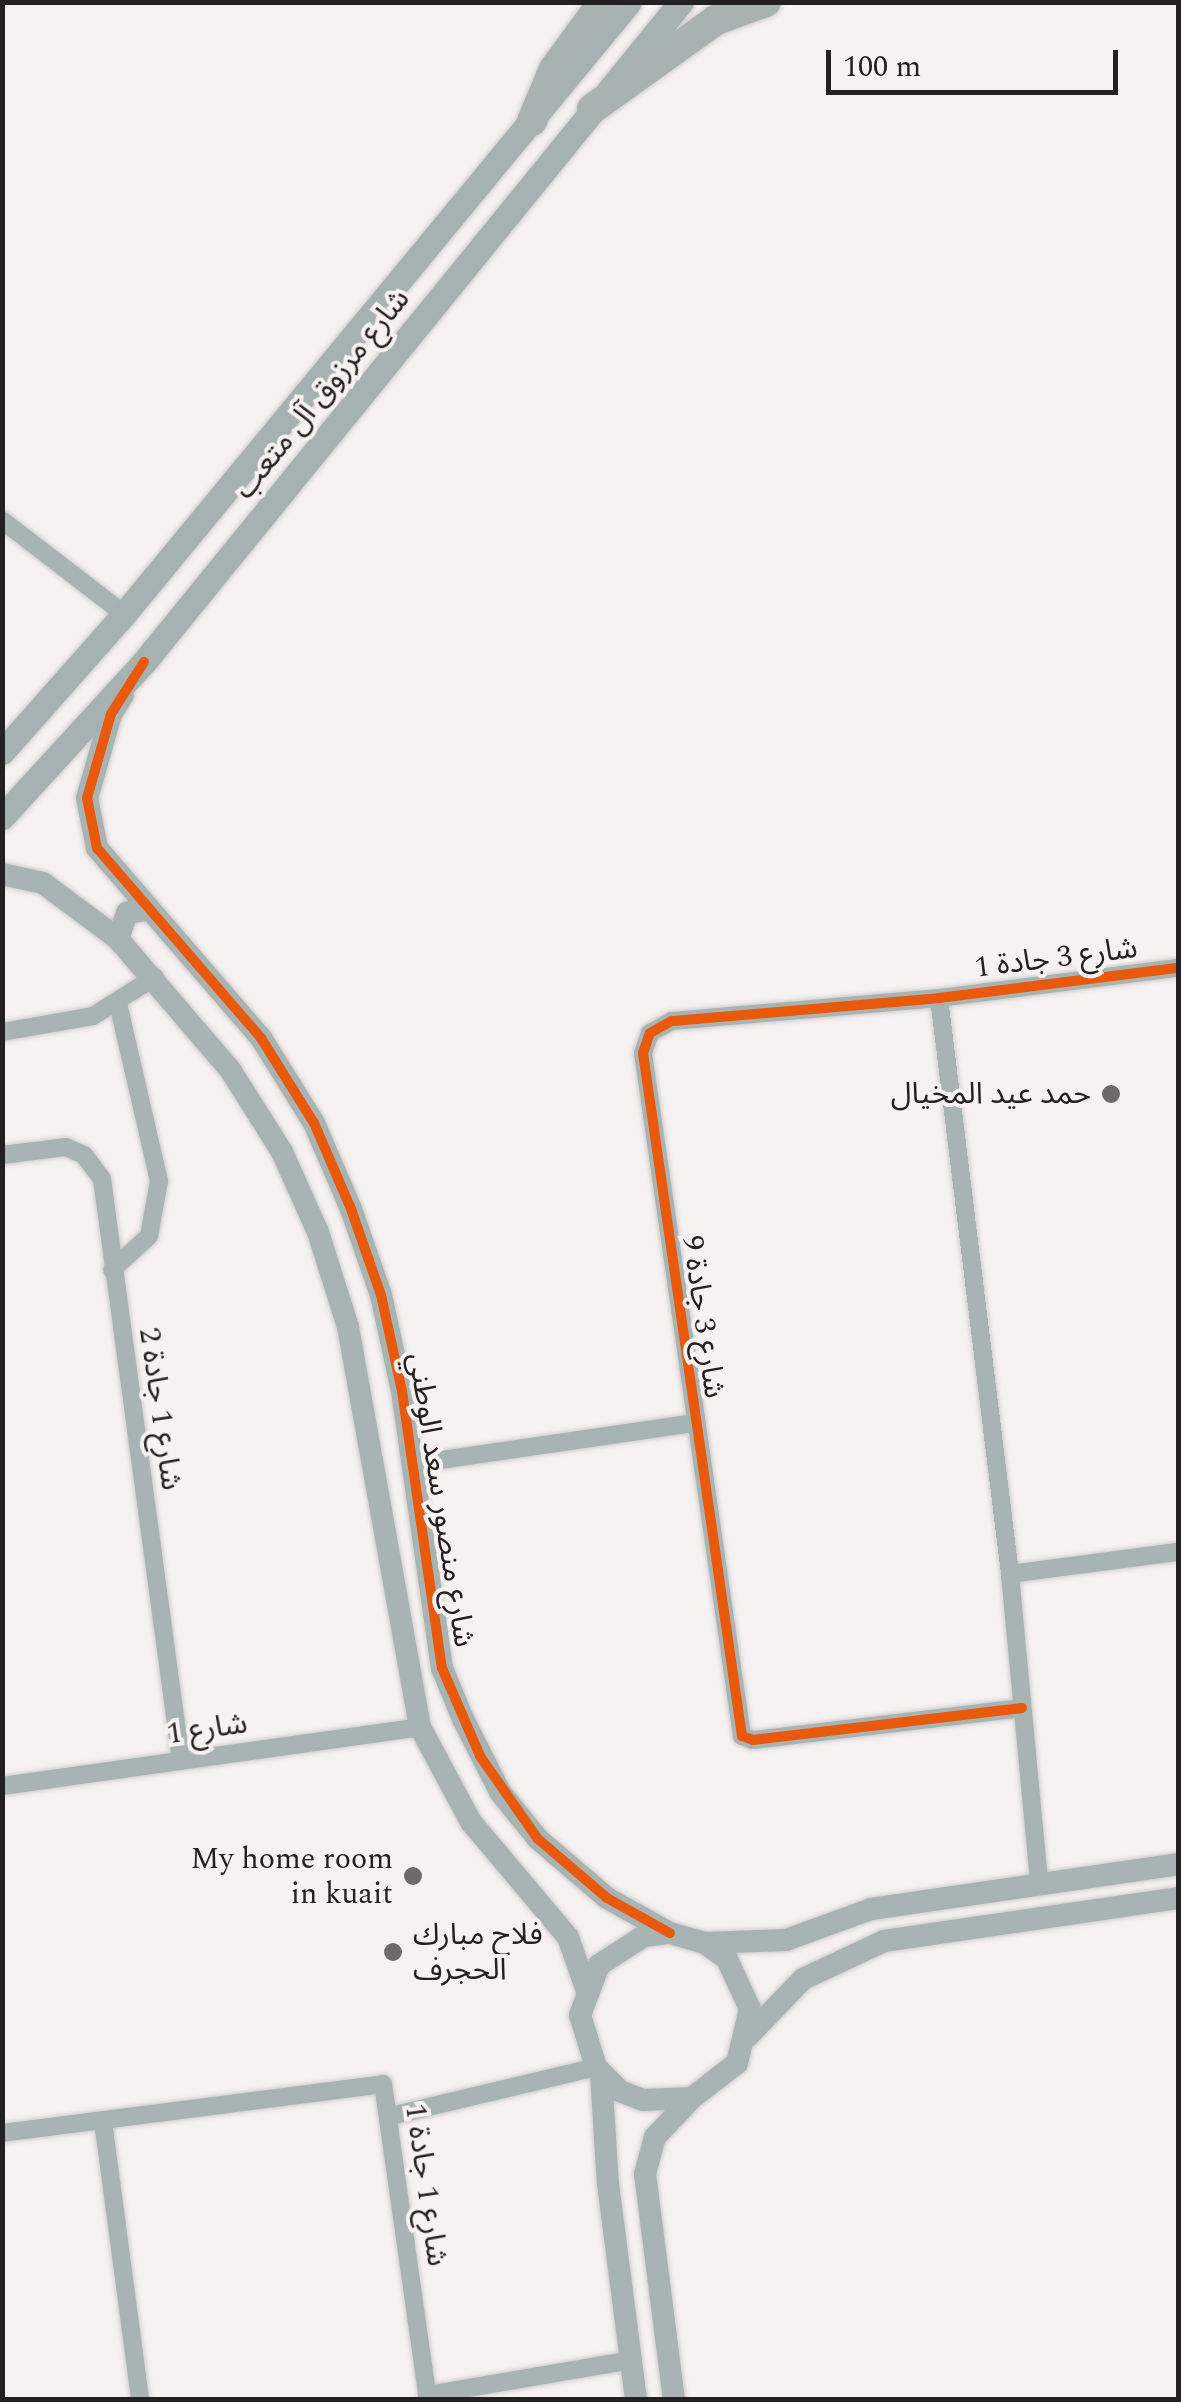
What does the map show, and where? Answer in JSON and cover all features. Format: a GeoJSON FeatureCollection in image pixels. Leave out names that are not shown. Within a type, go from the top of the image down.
{"type":"FeatureCollection","features":[{"type":"Feature","properties":{"kind":"highway"},"geometry":{"type":"LineString","coordinates":[[532,121],[554,69],[604,2]]}},
{"type":"Feature","properties":{"kind":"highway"},"geometry":{"type":"LineString","coordinates":[[592,109],[716,20],[766,2]]}},
{"type":"Feature","properties":{"kind":"main road","name":"شارع مرزوق آل متعب"},"geometry":{"type":"LineString","coordinates":[[2,752],[124,614],[630,2]]}},
{"type":"Feature","properties":{"kind":"main road","name":"شارع مرزوق آل متعب"},"geometry":{"type":"LineString","coordinates":[[2,817],[144,662],[681,2]]}},
{"type":"Feature","properties":{"kind":"street"},"geometry":{"type":"LineString","coordinates":[[2,520],[124,614]]}},
{"type":"Feature","properties":{"kind":"street","name":"شارع منصور سعد الوطني"},"geometry":{"type":"LineString","coordinates":[[144,662],[111,714],[86,798],[97,848],[146,910],[260,1038],[314,1123],[380,1296],[413,1464],[442,1668],[480,1756],[538,1839],[595,1890],[670,1933]]}},
{"type":"Feature","properties":{"kind":"street","name":"شارع منصور سعد الوطني"},"geometry":{"type":"LineString","coordinates":[[2,874],[43,883],[118,939],[156,978],[241,1087],[282,1152],[318,1232],[369,1422],[408,1685],[420,1727],[472,1822],[568,1937],[586,1988]]}},
{"type":"Feature","properties":{"kind":"street"},"geometry":{"type":"LineString","coordinates":[[118,939],[127,912],[146,910]]}},
{"type":"Feature","properties":{"kind":"street","name":"شارع 3 جادة 1"},"geometry":{"type":"LineString","coordinates":[[939,998],[1178,968]]}},
{"type":"Feature","properties":{"kind":"street"},"geometry":{"type":"LineString","coordinates":[[2,1032],[69,1023],[118,1004],[156,978]]}},
{"type":"Feature","properties":{"kind":"street"},"geometry":{"type":"LineString","coordinates":[[939,998],[1010,1574],[1039,1883]]}},
{"type":"Feature","properties":{"kind":"street","name":"شارع 3 جادة 9"},"geometry":{"type":"LineString","coordinates":[[939,998],[672,1021],[650,1033],[643,1053],[693,1423],[742,1736],[754,1740],[1022,1708]]}},
{"type":"Feature","properties":{"kind":"street"},"geometry":{"type":"LineString","coordinates":[[112,1270],[149,1236],[159,1181],[118,1004]]}},
{"type":"Feature","properties":{"kind":"street","name":"شارع 1 جادة 2"},"geometry":{"type":"LineString","coordinates":[[2,1155],[66,1146],[92,1162],[102,1179],[181,1760]]}},
{"type":"Feature","properties":{"kind":"street","name":"شارع 3 جادة 9"},"geometry":{"type":"LineString","coordinates":[[413,1464],[693,1423]]}},
{"type":"Feature","properties":{"kind":"street"},"geometry":{"type":"LineString","coordinates":[[1010,1574],[1178,1552]]}},
{"type":"Feature","properties":{"kind":"street","name":"شارع 1"},"geometry":{"type":"LineString","coordinates":[[2,1786],[420,1727]]}},
{"type":"Feature","properties":{"kind":"street"},"geometry":{"type":"LineString","coordinates":[[636,2400],[608,2184],[598,2071],[580,2015],[586,1988],[619,1947],[670,1933],[705,1943],[786,1940],[846,1915],[1178,1864]]}},
{"type":"Feature","properties":{"kind":"street"},"geometry":{"type":"LineString","coordinates":[[674,2400],[646,2174],[655,2137],[692,2098],[737,2063],[748,2036],[803,1979],[884,1941],[1178,1898]]}},
{"type":"Feature","properties":{"kind":"street"},"geometry":{"type":"LineString","coordinates":[[705,1943],[742,1982],[748,2036]]}},
{"type":"Feature","properties":{"kind":"street"},"geometry":{"type":"LineString","coordinates":[[390,2116],[598,2071],[643,2100],[692,2098]]}},
{"type":"Feature","properties":{"kind":"street","name":"شارع 1 جادة 1"},"geometry":{"type":"LineString","coordinates":[[2,2133],[380,2084],[390,2116],[427,2397],[632,2360]]}},
{"type":"Feature","properties":{"kind":"street"},"geometry":{"type":"LineString","coordinates":[[103,2121],[140,2400]]}},
{"type":"Feature","properties":{"kind":"cycle path"},"geometry":{"type":"LineString","coordinates":[[144,662],[111,714],[87,798],[97,848],[261,1038],[314,1123],[351,1209],[381,1295],[402,1391],[442,1668],[480,1756],[538,1839],[607,1898],[670,1933]]}},
{"type":"Feature","properties":{"kind":"cycle path"},"geometry":{"type":"LineString","coordinates":[[1022,1708],[753,1740],[742,1736],[643,1053],[650,1033],[672,1021],[939,998],[1178,968]]}},
{"type":"Feature","properties":{"kind":"place","name":"حمد عيد المخيال"},"geometry":{"type":"Point","coordinates":[1111,1094]}},
{"type":"Feature","properties":{"kind":"place","name":"My home room in kuait"},"geometry":{"type":"Point","coordinates":[413,1876]}},
{"type":"Feature","properties":{"kind":"place","name":"فلاح مبارك الحجرف"},"geometry":{"type":"Point","coordinates":[393,1952]}}]}
